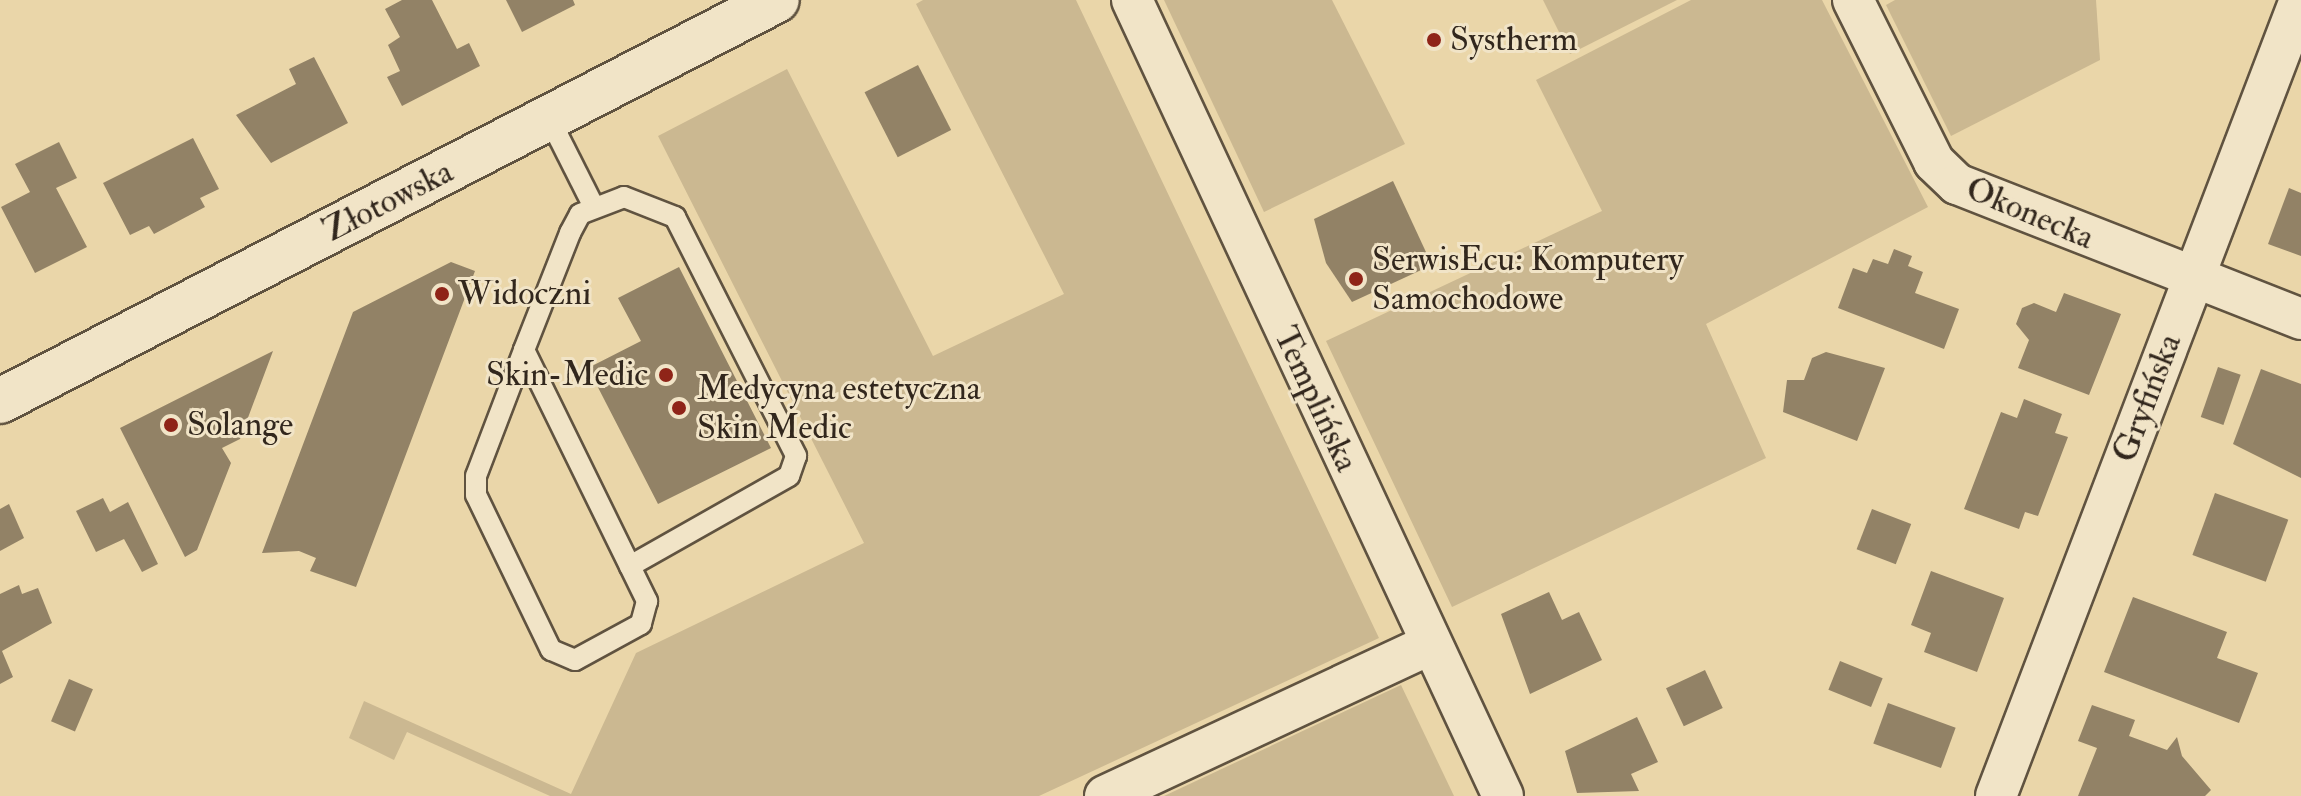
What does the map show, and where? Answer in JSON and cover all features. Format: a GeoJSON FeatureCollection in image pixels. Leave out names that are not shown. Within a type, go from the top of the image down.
{"type":"FeatureCollection","features":[{"type":"Feature","properties":{"kind":"street","name":"Złotowska"},"geometry":{"type":"LineString","coordinates":[[0,401],[777,0]]}},
{"type":"Feature","properties":{"kind":"street","name":"Templińska"},"geometry":{"type":"LineString","coordinates":[[1132,0],[1503,796]]}},
{"type":"Feature","properties":{"kind":"street","name":"Okonecka"},"geometry":{"type":"LineString","coordinates":[[1853,0],[1934,162],[1957,184],[2301,319]]}},
{"type":"Feature","properties":{"kind":"street","name":"Gryfińska"},"geometry":{"type":"LineString","coordinates":[[1996,796],[2300,0]]}},
{"type":"Feature","properties":{"kind":"street"},"geometry":{"type":"LineString","coordinates":[[1105,796],[1431,644]]}},
{"type":"Feature","properties":{"kind":"lane"},"geometry":{"type":"LineString","coordinates":[[549,118],[593,205]]}},
{"type":"Feature","properties":{"kind":"lane"},"geometry":{"type":"LineString","coordinates":[[524,350],[647,601],[641,624],[575,660],[551,650],[476,495],[476,476],[524,350],[570,233],[593,205],[624,197],[675,217],[796,456],[789,476],[630,566]]}},
{"type":"Feature","properties":{"kind":"shaded area"},"geometry":{"type":"Polygon","coordinates":[[[923,0],[1076,0],[1379,638],[1039,796],[550,796],[407,732],[394,760],[349,738],[364,701],[571,794],[636,653],[864,543],[658,136],[787,69],[933,356],[1064,294],[916,4],[923,0]]]}},
{"type":"Feature","properties":{"kind":"shaded area"},"geometry":{"type":"Polygon","coordinates":[[[1164,0],[1332,0],[1405,144],[1264,212],[1164,0]]]}},
{"type":"Feature","properties":{"kind":"shaded area"},"geometry":{"type":"Polygon","coordinates":[[[1543,0],[1677,0],[1570,54],[1543,0]]]}},
{"type":"Feature","properties":{"kind":"shaded area"},"geometry":{"type":"Polygon","coordinates":[[[1691,0],[1822,0],[1928,207],[1706,324],[1766,458],[1452,607],[1326,341],[1602,211],[1536,80],[1691,0]]]}},
{"type":"Feature","properties":{"kind":"shaded area"},"geometry":{"type":"Polygon","coordinates":[[[1895,0],[2096,0],[2100,60],[1951,136],[1886,5],[1895,0]]]}},
{"type":"Feature","properties":{"kind":"shaded area"},"geometry":{"type":"Polygon","coordinates":[[[1401,685],[1454,796],[1164,796],[1401,685]]]}},
{"type":"Feature","properties":{"kind":"building"},"geometry":{"type":"Polygon","coordinates":[[[402,0],[432,0],[457,49],[469,43],[480,66],[402,106],[387,77],[400,71],[388,45],[400,37],[385,9],[402,0]]]}},
{"type":"Feature","properties":{"kind":"building"},"geometry":{"type":"Polygon","coordinates":[[[506,0],[573,0],[575,5],[522,32],[506,0]]]}},
{"type":"Feature","properties":{"kind":"building"},"geometry":{"type":"Polygon","coordinates":[[[314,57],[348,123],[271,163],[236,115],[296,84],[289,69],[314,57]]]}},
{"type":"Feature","properties":{"kind":"building"},"geometry":{"type":"Polygon","coordinates":[[[918,65],[951,130],[898,157],[865,92],[918,65]]]}},
{"type":"Feature","properties":{"kind":"building"},"geometry":{"type":"Polygon","coordinates":[[[193,138],[219,189],[200,198],[205,207],[154,234],[149,226],[130,235],[103,183],[193,138]]]}},
{"type":"Feature","properties":{"kind":"building"},"geometry":{"type":"Polygon","coordinates":[[[59,142],[77,178],[56,188],[87,247],[35,273],[1,207],[30,192],[15,164],[59,142]]]}},
{"type":"Feature","properties":{"kind":"building"},"geometry":{"type":"Polygon","coordinates":[[[1393,181],[1432,265],[1352,302],[1326,263],[1314,219],[1393,181]]]}},
{"type":"Feature","properties":{"kind":"building"},"geometry":{"type":"Polygon","coordinates":[[[2289,188],[2301,193],[2301,256],[2268,244],[2289,188]]]}},
{"type":"Feature","properties":{"kind":"building"},"geometry":{"type":"Polygon","coordinates":[[[1894,249],[1912,256],[1908,266],[1923,272],[1915,293],[1959,309],[1944,349],[1838,308],[1853,268],[1867,273],[1873,259],[1888,264],[1894,249]]]}},
{"type":"Feature","properties":{"kind":"building"},"geometry":{"type":"Polygon","coordinates":[[[451,262],[475,271],[356,587],[310,571],[316,558],[299,551],[262,553],[353,312],[451,262]]]}},
{"type":"Feature","properties":{"kind":"building","name":"Medycyna estetyczna Skin Medic"},"geometry":{"type":"Polygon","coordinates":[[[679,267],[771,448],[658,504],[588,368],[641,341],[618,298],[679,267]]]}},
{"type":"Feature","properties":{"kind":"building"},"geometry":{"type":"Polygon","coordinates":[[[2064,293],[2121,314],[2089,395],[2018,368],[2029,340],[2016,324],[2022,308],[2034,303],[2056,312],[2064,293]]]}},
{"type":"Feature","properties":{"kind":"building"},"geometry":{"type":"Polygon","coordinates":[[[273,351],[240,439],[222,448],[231,463],[197,550],[185,557],[120,428],[273,351]]]}},
{"type":"Feature","properties":{"kind":"building"},"geometry":{"type":"Polygon","coordinates":[[[1826,352],[1885,368],[1857,441],[1783,412],[1787,380],[1804,380],[1812,358],[1826,352]]]}},
{"type":"Feature","properties":{"kind":"building"},"geometry":{"type":"Polygon","coordinates":[[[2218,367],[2241,375],[2223,425],[2201,417],[2218,367]]]}},
{"type":"Feature","properties":{"kind":"building"},"geometry":{"type":"Polygon","coordinates":[[[2261,369],[2301,384],[2301,478],[2233,444],[2261,369]]]}},
{"type":"Feature","properties":{"kind":"building"},"geometry":{"type":"Polygon","coordinates":[[[2024,399],[2062,414],[2055,433],[2068,437],[2038,516],[2025,512],[2019,529],[1964,509],[2001,412],[2017,418],[2024,399]]]}},
{"type":"Feature","properties":{"kind":"building"},"geometry":{"type":"Polygon","coordinates":[[[2215,493],[2288,520],[2266,582],[2192,555],[2215,493]]]}},
{"type":"Feature","properties":{"kind":"building"},"geometry":{"type":"Polygon","coordinates":[[[103,498],[110,512],[128,502],[158,564],[142,572],[124,539],[96,552],[76,511],[103,498]]]}},
{"type":"Feature","properties":{"kind":"building"},"geometry":{"type":"Polygon","coordinates":[[[9,504],[24,538],[0,551],[0,509],[9,504]]]}},
{"type":"Feature","properties":{"kind":"building"},"geometry":{"type":"Polygon","coordinates":[[[1872,509],[1911,524],[1896,564],[1857,549],[1872,509]]]}},
{"type":"Feature","properties":{"kind":"building"},"geometry":{"type":"Polygon","coordinates":[[[1931,571],[2004,598],[1977,672],[1924,652],[1931,633],[1911,625],[1931,571]]]}},
{"type":"Feature","properties":{"kind":"building"},"geometry":{"type":"Polygon","coordinates":[[[19,585],[22,594],[38,588],[52,623],[2,651],[13,677],[0,684],[0,594],[19,585]]]}},
{"type":"Feature","properties":{"kind":"building"},"geometry":{"type":"Polygon","coordinates":[[[1549,592],[1562,620],[1579,612],[1602,660],[1530,694],[1501,614],[1549,592]]]}},
{"type":"Feature","properties":{"kind":"building"},"geometry":{"type":"Polygon","coordinates":[[[2133,597],[2227,632],[2217,658],[2258,673],[2239,723],[2104,672],[2133,597]]]}},
{"type":"Feature","properties":{"kind":"building"},"geometry":{"type":"Polygon","coordinates":[[[1840,661],[1883,678],[1871,707],[1828,690],[1840,661]]]}},
{"type":"Feature","properties":{"kind":"building"},"geometry":{"type":"Polygon","coordinates":[[[1705,670],[1723,708],[1684,726],[1666,688],[1705,670]]]}},
{"type":"Feature","properties":{"kind":"building"},"geometry":{"type":"Polygon","coordinates":[[[69,679],[93,689],[75,732],[51,721],[69,679]]]}},
{"type":"Feature","properties":{"kind":"building"},"geometry":{"type":"Polygon","coordinates":[[[1888,703],[1956,728],[1941,768],[1873,743],[1888,703]]]}},
{"type":"Feature","properties":{"kind":"building"},"geometry":{"type":"Polygon","coordinates":[[[2092,705],[2135,720],[2129,736],[2167,750],[2177,737],[2182,756],[2211,790],[2205,796],[2078,796],[2097,748],[2078,741],[2092,705]]]}},
{"type":"Feature","properties":{"kind":"building"},"geometry":{"type":"Polygon","coordinates":[[[1637,717],[1658,762],[1631,774],[1639,791],[1577,793],[1565,751],[1637,717]]]}},
{"type":"Feature","properties":{"kind":"place","name":"Systherm"},"geometry":{"type":"Point","coordinates":[1434,40]}},
{"type":"Feature","properties":{"kind":"place","name":"SerwisEcu: Komputery Samochodowe"},"geometry":{"type":"Point","coordinates":[1356,279]}},
{"type":"Feature","properties":{"kind":"place","name":"Widoczni"},"geometry":{"type":"Point","coordinates":[442,294]}},
{"type":"Feature","properties":{"kind":"place","name":"Skin-Medic"},"geometry":{"type":"Point","coordinates":[666,375]}},
{"type":"Feature","properties":{"kind":"place","name":"Medycyna estetyczna Skin Medic"},"geometry":{"type":"Point","coordinates":[679,408]}},
{"type":"Feature","properties":{"kind":"place","name":"Solange"},"geometry":{"type":"Point","coordinates":[171,425]}}]}
